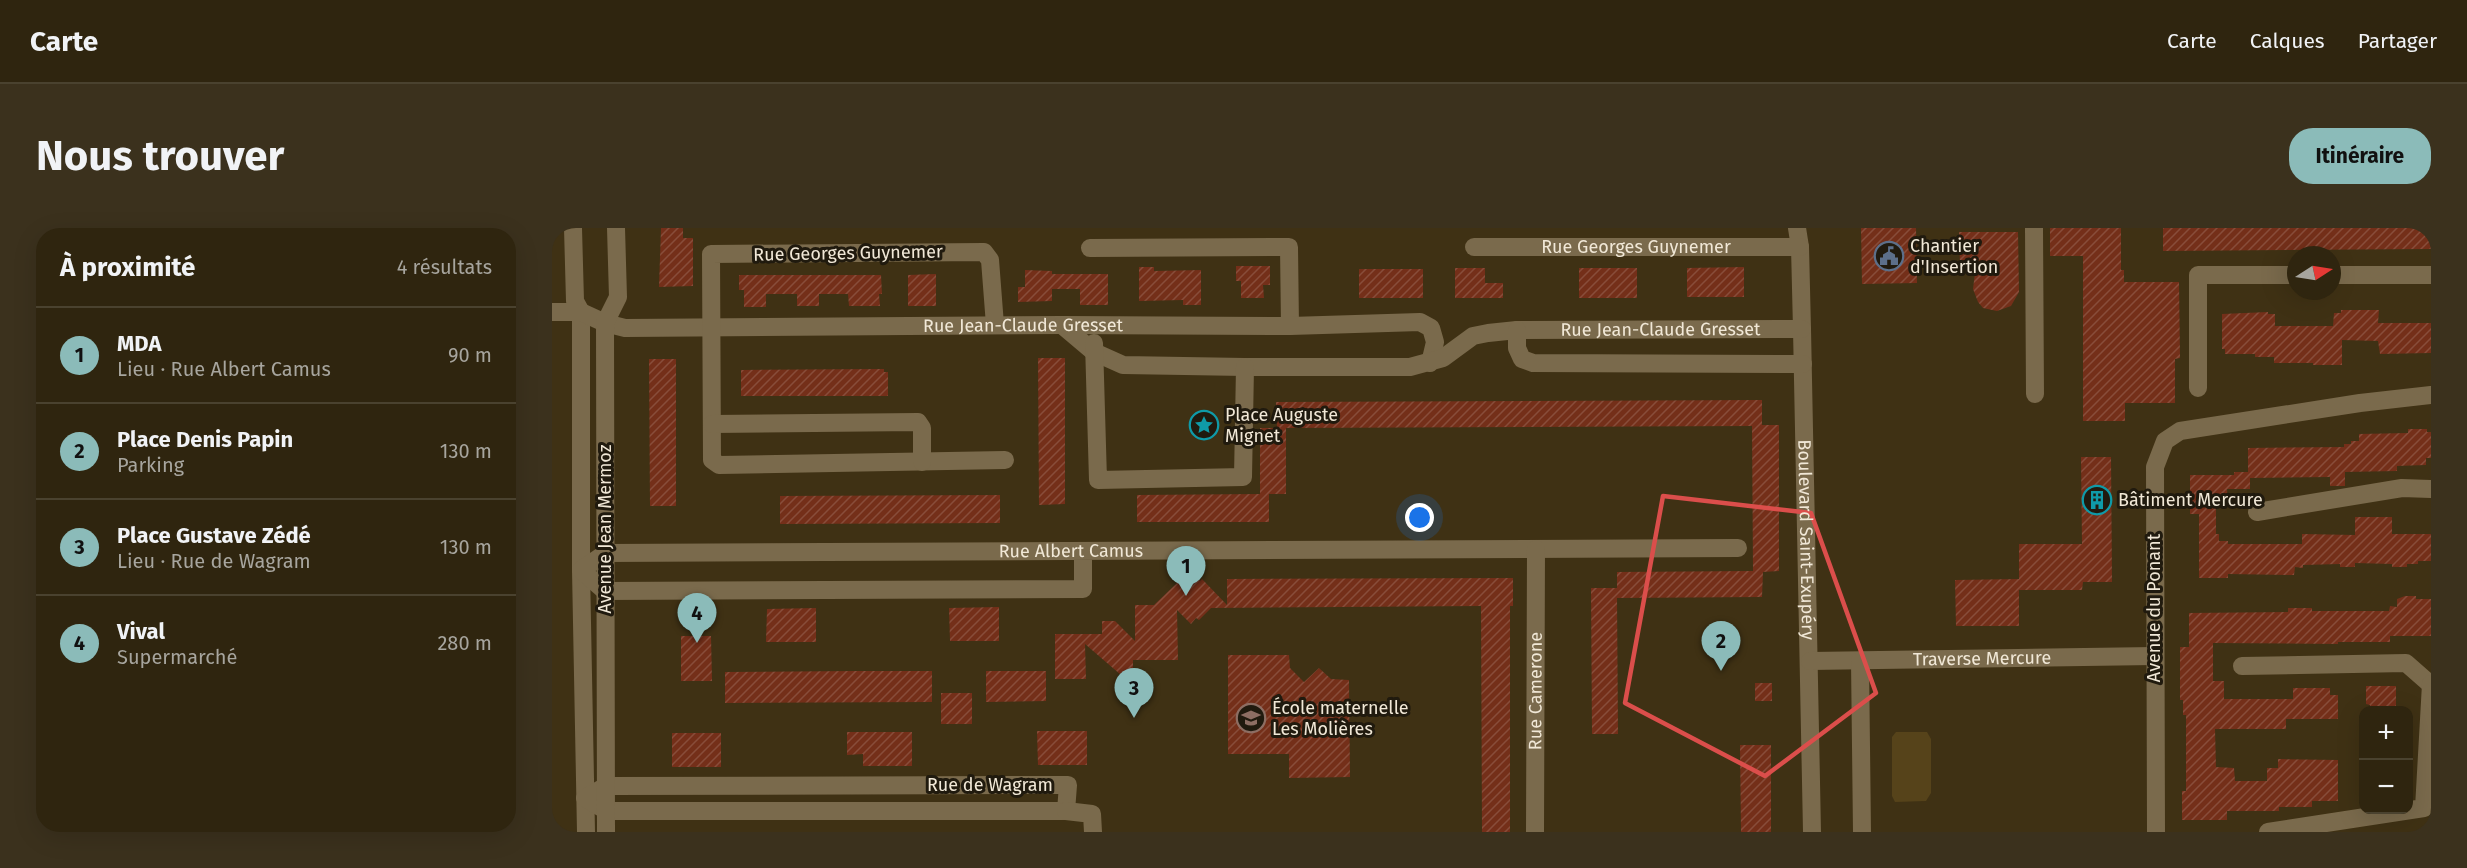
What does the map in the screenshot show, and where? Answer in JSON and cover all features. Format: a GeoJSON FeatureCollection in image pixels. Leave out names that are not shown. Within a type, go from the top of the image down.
{"type":"FeatureCollection","features":[{"type":"Feature","properties":{"kind":"street","name":"Avenue Jean Mermoz"},"geometry":{"type":"LineString","coordinates":[[573,228],[575,302],[581,312],[581,570],[586,832]]}},
{"type":"Feature","properties":{"kind":"street","name":"Avenue Jean Mermoz"},"geometry":{"type":"LineString","coordinates":[[606,832],[605,323],[618,297],[616,228]]}},
{"type":"Feature","properties":{"kind":"street","name":"Boulevard Saint-Exupéry"},"geometry":{"type":"LineString","coordinates":[[1797,228],[1800,247],[1803,364],[1812,832]]}},
{"type":"Feature","properties":{"kind":"street","name":"Boulevard Saint-Exupéry"},"geometry":{"type":"LineString","coordinates":[[1800,247],[1803,228]]}},
{"type":"Feature","properties":{"kind":"street"},"geometry":{"type":"LineString","coordinates":[[2034,228],[2035,394]]}},
{"type":"Feature","properties":{"kind":"street"},"geometry":{"type":"LineString","coordinates":[[1090,248],[1289,247],[1290,326]]}},
{"type":"Feature","properties":{"kind":"street","name":"Rue Georges Guynemer"},"geometry":{"type":"LineString","coordinates":[[1474,247],[1800,247]]}},
{"type":"Feature","properties":{"kind":"street","name":"Rue Georges Guynemer"},"geometry":{"type":"LineString","coordinates":[[711,328],[711,254],[984,252],[990,260],[994,325]]}},
{"type":"Feature","properties":{"kind":"street"},"geometry":{"type":"LineString","coordinates":[[2341,275],[2431,274]]}},
{"type":"Feature","properties":{"kind":"street"},"geometry":{"type":"LineString","coordinates":[[2198,388],[2198,275],[2287,275]]}},
{"type":"Feature","properties":{"kind":"street"},"geometry":{"type":"LineString","coordinates":[[552,312],[581,312]]}},
{"type":"Feature","properties":{"kind":"street","name":"Rue Jean-Claude Gresset"},"geometry":{"type":"LineString","coordinates":[[581,312],[605,323],[625,328],[994,325],[1290,326],[1420,322],[1431,328],[1435,342],[1430,363]]}},
{"type":"Feature","properties":{"kind":"street"},"geometry":{"type":"LineString","coordinates":[[1062,325],[1094,352],[1124,365],[1410,367],[1430,363]]}},
{"type":"Feature","properties":{"kind":"street"},"geometry":{"type":"LineString","coordinates":[[1107,325],[1098,333],[1094,341],[1098,480],[1243,477],[1245,367]]}},
{"type":"Feature","properties":{"kind":"street"},"geometry":{"type":"LineString","coordinates":[[711,328],[712,460],[720,465],[1005,460]]}},
{"type":"Feature","properties":{"kind":"street","name":"Rue Jean-Claude Gresset"},"geometry":{"type":"LineString","coordinates":[[1430,363],[1443,358],[1473,336],[1518,330],[1802,329]]}},
{"type":"Feature","properties":{"kind":"street"},"geometry":{"type":"LineString","coordinates":[[1518,330],[1517,348],[1522,359],[1533,363],[1803,364]]}},
{"type":"Feature","properties":{"kind":"street","name":"Avenue du Ponant"},"geometry":{"type":"LineString","coordinates":[[2156,832],[2155,467],[2165,441],[2180,431],[2221,423],[2431,395]]}},
{"type":"Feature","properties":{"kind":"street"},"geometry":{"type":"LineString","coordinates":[[712,424],[918,422],[922,428],[922,462]]}},
{"type":"Feature","properties":{"kind":"street"},"geometry":{"type":"LineString","coordinates":[[2258,512],[2402,489],[2431,489]]}},
{"type":"Feature","properties":{"kind":"street","name":"Rue Albert Camus"},"geometry":{"type":"LineString","coordinates":[[606,553],[1083,553],[1738,548]]}},
{"type":"Feature","properties":{"kind":"street","name":"Rue Camerone"},"geometry":{"type":"LineString","coordinates":[[1535,832],[1536,549]]}},
{"type":"Feature","properties":{"kind":"street"},"geometry":{"type":"LineString","coordinates":[[606,553],[581,570],[605,591],[1083,588],[1083,553]]}},
{"type":"Feature","properties":{"kind":"street","name":"Traverse Mercure"},"geometry":{"type":"LineString","coordinates":[[1810,661],[2154,656]]}},
{"type":"Feature","properties":{"kind":"street"},"geometry":{"type":"LineString","coordinates":[[1860,661],[1862,832]]}},
{"type":"Feature","properties":{"kind":"street"},"geometry":{"type":"LineString","coordinates":[[2242,666],[2406,663],[2430,684],[2424,808],[2268,832]]}},
{"type":"Feature","properties":{"kind":"street","name":"Rue de Wagram"},"geometry":{"type":"LineString","coordinates":[[606,786],[1068,785],[1066,811],[607,811]]}},
{"type":"Feature","properties":{"kind":"street"},"geometry":{"type":"LineString","coordinates":[[606,786],[585,798],[607,811]]}},
{"type":"Feature","properties":{"kind":"street"},"geometry":{"type":"LineString","coordinates":[[1066,811],[1092,814],[1093,832]]}},
{"type":"Feature","properties":{"kind":"highlighted area"},"geometry":{"type":"Polygon","coordinates":[[[1663,496],[1811,513],[1876,693],[1765,776],[1625,703],[1663,496]]]}},
{"type":"Feature","properties":{"kind":"shaded area"},"geometry":{"type":"Polygon","coordinates":[[[1896,732],[1927,732],[1931,739],[1931,793],[1926,801],[1895,802],[1892,796],[1892,737],[1896,732]]]}},
{"type":"Feature","properties":{"kind":"building"},"geometry":{"type":"Polygon","coordinates":[[[661,228],[683,228],[683,238],[693,238],[693,286],[659,287],[661,228]]]}},
{"type":"Feature","properties":{"kind":"building","name":"Chantier d'Insertion"},"geometry":{"type":"Polygon","coordinates":[[[1861,228],[1916,228],[1917,283],[1862,284],[1861,228]]]}},
{"type":"Feature","properties":{"kind":"building"},"geometry":{"type":"Polygon","coordinates":[[[2050,228],[2121,228],[2121,270],[2124,270],[2124,282],[2179,282],[2180,358],[2175,359],[2175,403],[2125,403],[2125,421],[2083,421],[2083,256],[2050,256],[2050,228]]]}},
{"type":"Feature","properties":{"kind":"building"},"geometry":{"type":"Polygon","coordinates":[[[2163,228],[2431,228],[2431,249],[2341,250],[2341,246],[2287,246],[2287,250],[2163,251],[2163,228]]]}},
{"type":"Feature","properties":{"kind":"building"},"geometry":{"type":"Polygon","coordinates":[[[1959,232],[2018,232],[2019,292],[2011,306],[1997,311],[1983,308],[1978,302],[1973,289],[1976,265],[1960,265],[1959,232]]]}},
{"type":"Feature","properties":{"kind":"building"},"geometry":{"type":"Polygon","coordinates":[[[1236,266],[1270,266],[1270,285],[1263,285],[1264,298],[1241,298],[1241,281],[1236,281],[1236,266]]]}},
{"type":"Feature","properties":{"kind":"building"},"geometry":{"type":"Polygon","coordinates":[[[1139,267],[1154,267],[1154,271],[1201,270],[1201,305],[1183,305],[1183,300],[1139,301],[1139,267]]]}},
{"type":"Feature","properties":{"kind":"building"},"geometry":{"type":"Polygon","coordinates":[[[1744,267],[1744,297],[1687,297],[1687,268],[1744,267]]]}},
{"type":"Feature","properties":{"kind":"building"},"geometry":{"type":"Polygon","coordinates":[[[1455,268],[1485,268],[1485,283],[1503,283],[1503,298],[1455,298],[1455,268]]]}},
{"type":"Feature","properties":{"kind":"building"},"geometry":{"type":"Polygon","coordinates":[[[1579,268],[1637,268],[1637,298],[1579,298],[1579,268]]]}},
{"type":"Feature","properties":{"kind":"building"},"geometry":{"type":"Polygon","coordinates":[[[1359,269],[1423,269],[1423,298],[1359,298],[1359,269]]]}},
{"type":"Feature","properties":{"kind":"building"},"geometry":{"type":"Polygon","coordinates":[[[1025,270],[1052,271],[1052,274],[1108,274],[1108,305],[1080,305],[1080,289],[1052,289],[1052,301],[1018,302],[1018,287],[1025,287],[1025,270]]]}},
{"type":"Feature","properties":{"kind":"building"},"geometry":{"type":"Polygon","coordinates":[[[936,274],[936,306],[908,306],[908,275],[936,274]]]}},
{"type":"Feature","properties":{"kind":"building"},"geometry":{"type":"Polygon","coordinates":[[[739,275],[881,275],[880,306],[849,306],[848,294],[819,294],[819,306],[797,306],[797,294],[766,294],[766,307],[744,307],[744,290],[739,290],[739,275]]]}},
{"type":"Feature","properties":{"kind":"building"},"geometry":{"type":"Polygon","coordinates":[[[2341,310],[2379,310],[2378,323],[2431,323],[2431,353],[2380,354],[2378,341],[2342,340],[2342,365],[2313,365],[2313,363],[2274,363],[2274,357],[2255,357],[2255,354],[2225,354],[2225,349],[2222,349],[2222,314],[2268,312],[2268,314],[2275,314],[2275,326],[2333,326],[2334,313],[2341,313],[2341,310]]]}},
{"type":"Feature","properties":{"kind":"building"},"geometry":{"type":"Polygon","coordinates":[[[1038,358],[1065,358],[1065,504],[1039,505],[1038,358]]]}},
{"type":"Feature","properties":{"kind":"building"},"geometry":{"type":"Polygon","coordinates":[[[649,359],[676,359],[676,506],[650,506],[649,359]]]}},
{"type":"Feature","properties":{"kind":"building"},"geometry":{"type":"Polygon","coordinates":[[[884,369],[884,372],[888,372],[888,396],[741,396],[741,370],[884,369]]]}},
{"type":"Feature","properties":{"kind":"building"},"geometry":{"type":"Polygon","coordinates":[[[1762,400],[1762,425],[1779,425],[1779,571],[1763,572],[1762,597],[1617,598],[1618,734],[1592,734],[1591,588],[1617,588],[1617,572],[1753,571],[1752,426],[1286,428],[1286,494],[1269,494],[1269,522],[1137,522],[1137,495],[1260,494],[1260,428],[1277,428],[1276,402],[1762,400]]]}},
{"type":"Feature","properties":{"kind":"building"},"geometry":{"type":"Polygon","coordinates":[[[2408,429],[2427,429],[2427,432],[2431,432],[2431,458],[2426,458],[2426,465],[2397,466],[2397,471],[2345,472],[2345,486],[2330,486],[2330,477],[2250,478],[2250,489],[2227,489],[2228,504],[2216,504],[2216,534],[2219,534],[2219,541],[2228,541],[2228,544],[2302,544],[2302,534],[2355,535],[2355,517],[2392,517],[2392,534],[2431,534],[2431,561],[2418,561],[2418,564],[2407,564],[2407,567],[2392,567],[2392,564],[2355,563],[2355,567],[2340,567],[2340,564],[2303,565],[2303,568],[2295,567],[2294,575],[2228,574],[2228,578],[2199,578],[2199,514],[2190,514],[2190,475],[2234,475],[2234,472],[2248,472],[2248,448],[2344,447],[2344,444],[2351,444],[2351,441],[2359,441],[2359,434],[2408,433],[2408,429]]]}},
{"type":"Feature","properties":{"kind":"building","name":"Bâtiment Mercure"},"geometry":{"type":"Polygon","coordinates":[[[2081,457],[2111,457],[2112,582],[2083,582],[2082,590],[2019,590],[2019,626],[1956,626],[1955,580],[2019,579],[2019,544],[2082,544],[2081,457]]]}},
{"type":"Feature","properties":{"kind":"building"},"geometry":{"type":"Polygon","coordinates":[[[1000,495],[1000,523],[780,524],[780,496],[1000,495]]]}},
{"type":"Feature","properties":{"kind":"building"},"geometry":{"type":"Polygon","coordinates":[[[1183,569],[1193,579],[1195,576],[1200,581],[1202,579],[1227,605],[1227,579],[1513,578],[1513,606],[1510,606],[1510,832],[1482,832],[1481,606],[1211,608],[1199,620],[1196,618],[1191,624],[1177,610],[1178,660],[1133,660],[1133,675],[1121,675],[1085,644],[1086,679],[1055,679],[1055,634],[1102,634],[1102,621],[1115,621],[1135,641],[1135,605],[1154,605],[1177,583],[1173,579],[1183,569]]]}},
{"type":"Feature","properties":{"kind":"building"},"geometry":{"type":"Polygon","coordinates":[[[2405,596],[2431,599],[2431,636],[2390,636],[2390,642],[2338,642],[2338,644],[2213,643],[2213,681],[2224,681],[2224,699],[2293,699],[2293,688],[2330,688],[2330,695],[2338,695],[2338,719],[2286,719],[2286,729],[2215,729],[2216,767],[2234,768],[2235,781],[2267,781],[2267,768],[2278,768],[2278,759],[2338,760],[2338,801],[2312,801],[2312,807],[2279,807],[2279,811],[2227,811],[2227,820],[2182,820],[2182,791],[2186,791],[2186,715],[2183,715],[2183,700],[2180,700],[2180,647],[2189,647],[2189,613],[2288,612],[2288,608],[2312,608],[2312,611],[2389,611],[2390,606],[2397,607],[2397,599],[2405,596]]]}},
{"type":"Feature","properties":{"kind":"building"},"geometry":{"type":"Polygon","coordinates":[[[999,607],[999,641],[950,641],[949,608],[999,607]]]}},
{"type":"Feature","properties":{"kind":"building"},"geometry":{"type":"Polygon","coordinates":[[[816,608],[816,642],[766,642],[767,609],[816,608]]]}},
{"type":"Feature","properties":{"kind":"building"},"geometry":{"type":"Polygon","coordinates":[[[681,636],[711,636],[712,681],[681,681],[681,636]]]}},
{"type":"Feature","properties":{"kind":"building"},"geometry":{"type":"Polygon","coordinates":[[[1228,655],[1289,655],[1290,668],[1304,682],[1319,668],[1331,679],[1349,680],[1350,777],[1289,778],[1289,754],[1228,754],[1228,655]]]}},
{"type":"Feature","properties":{"kind":"building"},"geometry":{"type":"Polygon","coordinates":[[[932,671],[932,702],[725,703],[725,672],[932,671]]]}},
{"type":"Feature","properties":{"kind":"building"},"geometry":{"type":"Polygon","coordinates":[[[986,671],[1046,671],[1046,701],[986,702],[986,671]]]}},
{"type":"Feature","properties":{"kind":"building"},"geometry":{"type":"Polygon","coordinates":[[[1755,683],[1772,683],[1772,701],[1755,701],[1755,683]]]}},
{"type":"Feature","properties":{"kind":"building"},"geometry":{"type":"Polygon","coordinates":[[[2366,686],[2396,686],[2396,706],[2366,704],[2366,686]]]}},
{"type":"Feature","properties":{"kind":"building"},"geometry":{"type":"Polygon","coordinates":[[[941,693],[972,693],[972,724],[941,724],[941,693]]]}},
{"type":"Feature","properties":{"kind":"building"},"geometry":{"type":"Polygon","coordinates":[[[1037,731],[1087,731],[1087,765],[1038,765],[1037,731]]]}},
{"type":"Feature","properties":{"kind":"building"},"geometry":{"type":"Polygon","coordinates":[[[847,732],[912,732],[912,766],[863,766],[863,754],[847,755],[847,732]]]}},
{"type":"Feature","properties":{"kind":"building"},"geometry":{"type":"Polygon","coordinates":[[[672,733],[721,733],[721,767],[672,767],[672,733]]]}},
{"type":"Feature","properties":{"kind":"building"},"geometry":{"type":"Polygon","coordinates":[[[1740,745],[1771,745],[1771,832],[1741,832],[1740,745]]]}},
{"type":"Feature","properties":{"kind":"place","name":"Chantier d'Insertion"},"geometry":{"type":"Point","coordinates":[1889,256]}},
{"type":"Feature","properties":{"kind":"place","name":"Place Auguste Mignet"},"geometry":{"type":"Point","coordinates":[1204,425]}},
{"type":"Feature","properties":{"kind":"place","name":"Bâtiment Mercure"},"geometry":{"type":"Point","coordinates":[2097,500]}},
{"type":"Feature","properties":{"kind":"place","name":"MDA"},"geometry":{"type":"Point","coordinates":[1186,596]}},
{"type":"Feature","properties":{"kind":"place","name":"Vival"},"geometry":{"type":"Point","coordinates":[697,643]}},
{"type":"Feature","properties":{"kind":"place","name":"Place Denis Papin"},"geometry":{"type":"Point","coordinates":[1721,671]}},
{"type":"Feature","properties":{"kind":"place","name":"Place Gustave Zédé"},"geometry":{"type":"Point","coordinates":[1134,718]}},
{"type":"Feature","properties":{"kind":"place","name":"École maternelle Les Molières"},"geometry":{"type":"Point","coordinates":[1251,718]}}]}
